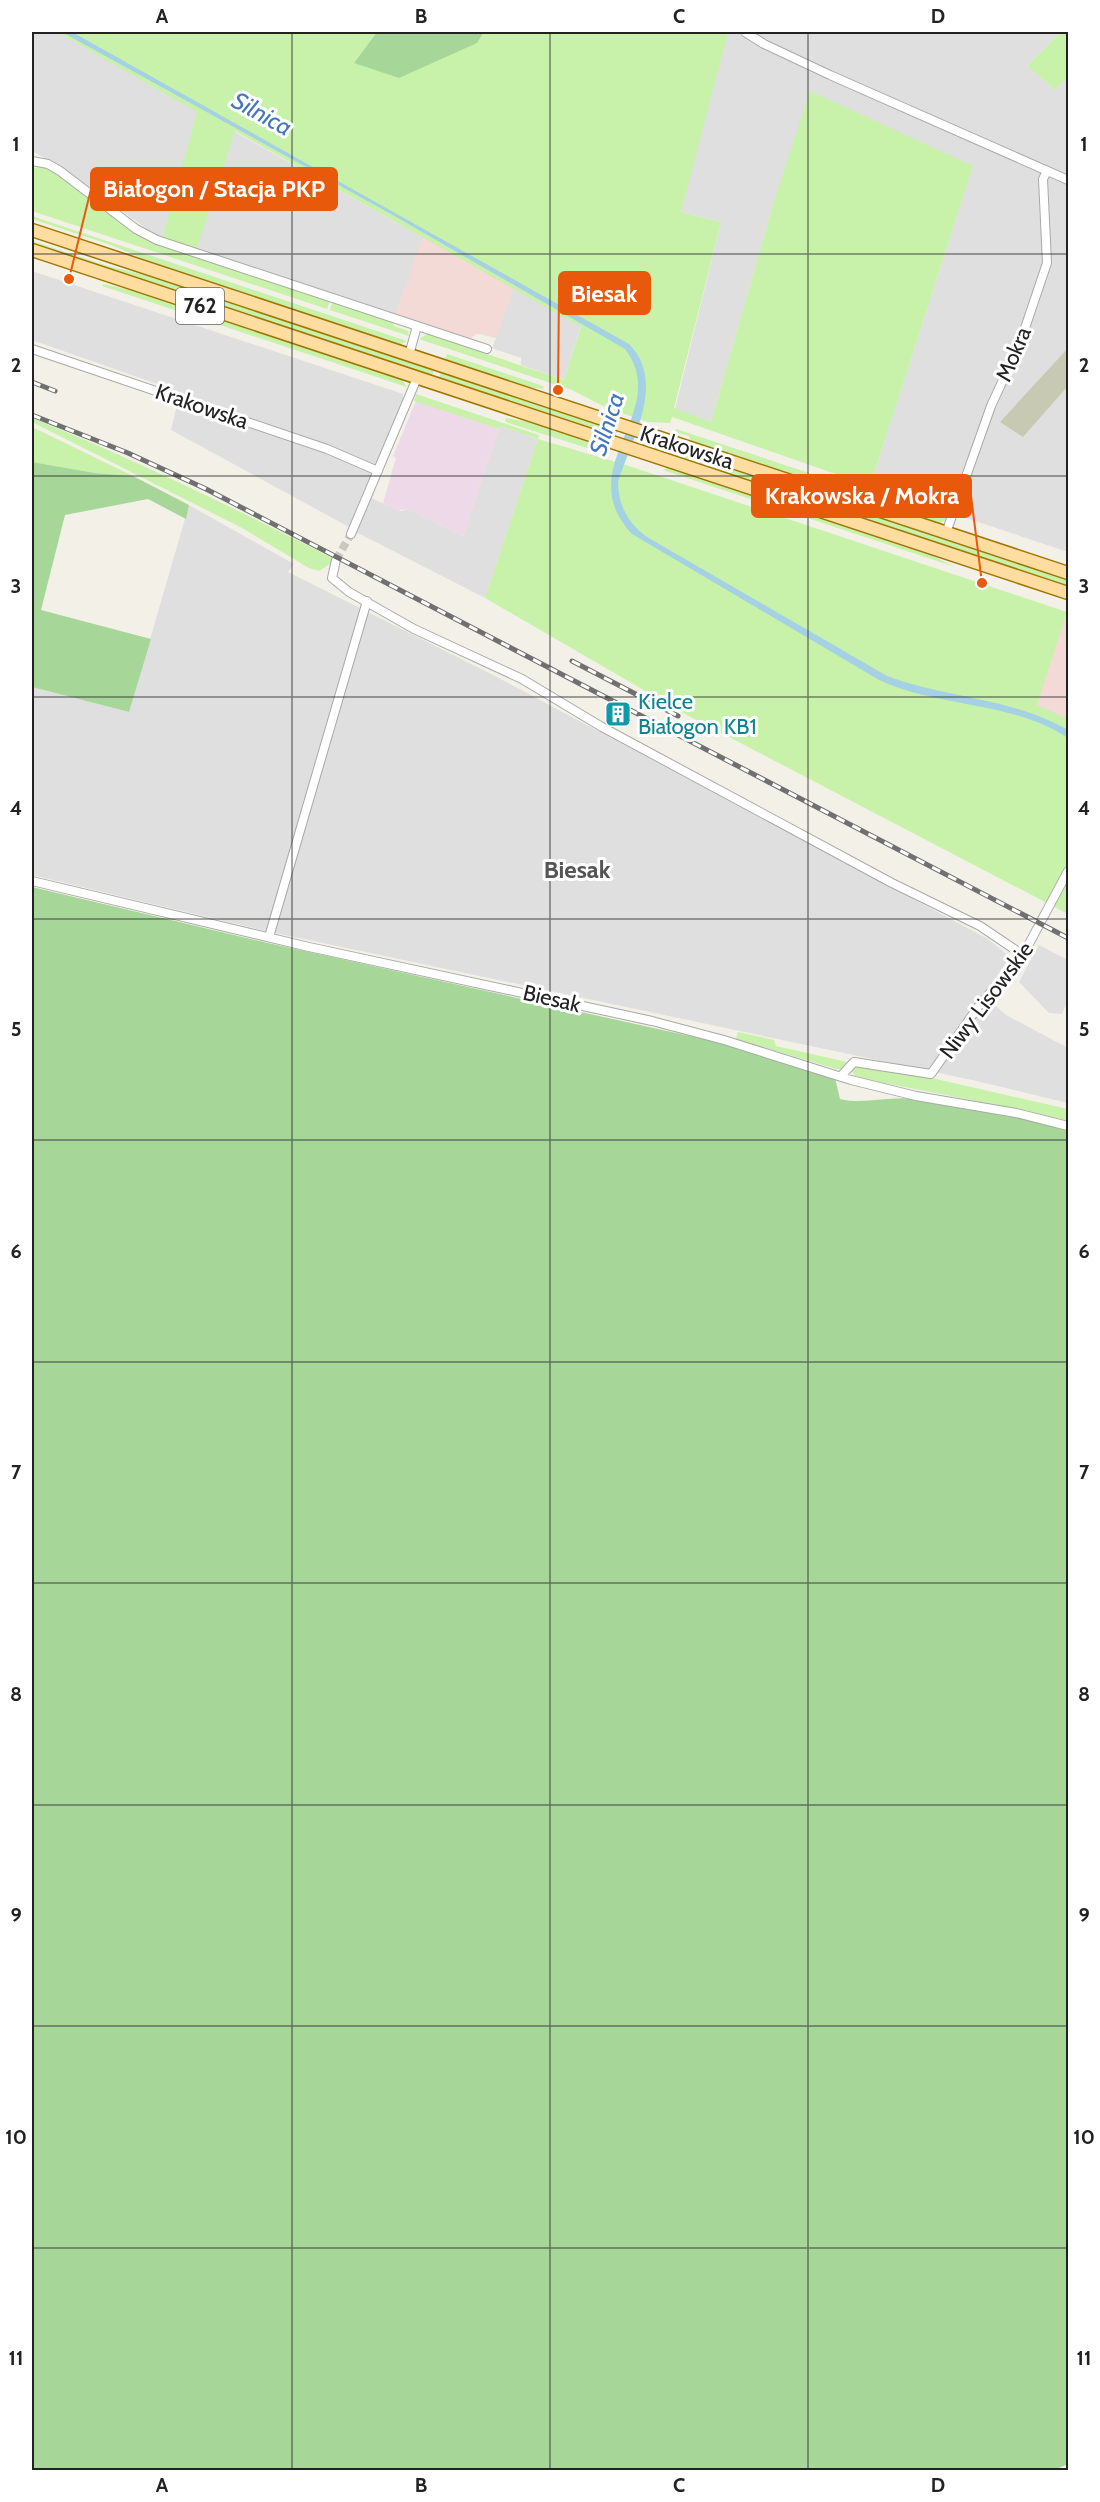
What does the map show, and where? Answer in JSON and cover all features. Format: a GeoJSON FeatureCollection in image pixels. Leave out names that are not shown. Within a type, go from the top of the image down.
{"type":"FeatureCollection","features":[{"type":"Feature","properties":{"kind":"main road","name":"Krakowska"},"geometry":{"type":"LineString","coordinates":[[32,230],[1068,573]]}},
{"type":"Feature","properties":{"kind":"main road","name":"Krakowska"},"geometry":{"type":"LineString","coordinates":[[32,250],[1068,593]]}},
{"type":"Feature","properties":{"kind":"street"},"geometry":{"type":"LineString","coordinates":[[745,32],[764,44],[830,75],[1068,180]]}},
{"type":"Feature","properties":{"kind":"street"},"geometry":{"type":"LineString","coordinates":[[32,161],[48,164],[60,171],[136,230],[157,240],[487,349]]}},
{"type":"Feature","properties":{"kind":"street","name":"Mokra"},"geometry":{"type":"LineString","coordinates":[[946,533],[991,406],[1020,343],[1047,263],[1043,178],[1047,171]]}},
{"type":"Feature","properties":{"kind":"street"},"geometry":{"type":"LineString","coordinates":[[409,355],[417,326]]}},
{"type":"Feature","properties":{"kind":"street","name":"Krakowska"},"geometry":{"type":"LineString","coordinates":[[32,349],[327,449],[378,471]]}},
{"type":"Feature","properties":{"kind":"street"},"geometry":{"type":"LineString","coordinates":[[351,534],[417,378]]}},
{"type":"Feature","properties":{"kind":"street"},"geometry":{"type":"LineString","coordinates":[[336,560],[332,571],[333,581],[367,602],[440,642],[522,679],[602,727],[892,883],[980,926],[1023,955]]}},
{"type":"Feature","properties":{"kind":"street"},"geometry":{"type":"LineString","coordinates":[[269,938],[367,602]]}},
{"type":"Feature","properties":{"kind":"street","name":"Niwy Lisowskie"},"geometry":{"type":"LineString","coordinates":[[840,1076],[854,1062],[931,1074],[978,1007],[1023,955],[1068,871]]}},
{"type":"Feature","properties":{"kind":"street","name":"Biesak"},"geometry":{"type":"LineString","coordinates":[[32,881],[269,938],[642,1019],[724,1040],[840,1076],[916,1096],[1016,1113],[1068,1126]]}},
{"type":"Feature","properties":{"kind":"shaded area"},"geometry":{"type":"Polygon","coordinates":[[[32,32],[57,32],[581,326],[564,380],[521,365],[521,358],[492,348],[496,338],[476,333],[464,338],[162,240],[60,166],[32,151],[32,32]]]}},
{"type":"Feature","properties":{"kind":"shaded area"},"geometry":{"type":"Polygon","coordinates":[[[723,32],[1061,32],[1027,66],[1055,90],[1068,77],[1068,552],[870,486],[973,166],[775,198],[711,422],[675,409],[721,222],[681,212],[723,32]]]}},
{"type":"Feature","properties":{"kind":"shaded area"},"geometry":{"type":"Polygon","coordinates":[[[423,236],[514,287],[496,338],[479,333],[468,339],[395,315],[423,236]]]}},
{"type":"Feature","properties":{"kind":"shaded area"},"geometry":{"type":"Polygon","coordinates":[[[32,271],[403,394],[403,402],[349,527],[171,430],[180,392],[32,340],[32,271]]]}},
{"type":"Feature","properties":{"kind":"shaded area"},"geometry":{"type":"Polygon","coordinates":[[[1068,348],[1068,386],[1023,437],[1000,422],[1068,348]]]}},
{"type":"Feature","properties":{"kind":"shaded area"},"geometry":{"type":"Polygon","coordinates":[[[416,401],[499,429],[463,536],[408,509],[397,510],[383,503],[396,458],[393,456],[416,401]]]}},
{"type":"Feature","properties":{"kind":"shaded area"},"geometry":{"type":"Polygon","coordinates":[[[500,426],[538,439],[485,598],[356,532],[371,498],[401,511],[408,509],[463,536],[500,426]]]}},
{"type":"Feature","properties":{"kind":"shaded area"},"geometry":{"type":"Polygon","coordinates":[[[189,505],[294,564],[288,572],[495,676],[988,939],[1010,957],[984,996],[1006,1015],[1068,1048],[1068,1103],[972,1080],[266,931],[32,875],[32,687],[129,712],[189,505]]]}},
{"type":"Feature","properties":{"kind":"shaded area"},"geometry":{"type":"Polygon","coordinates":[[[1068,612],[1068,719],[1036,706],[1068,612]]]}},
{"type":"Feature","properties":{"kind":"shaded area"},"geometry":{"type":"Polygon","coordinates":[[[1039,945],[1068,960],[1068,1000],[1062,1014],[1049,1013],[1019,982],[1039,945]]]}},
{"type":"Feature","properties":{"kind":"green space"},"geometry":{"type":"Polygon","coordinates":[[[57,32],[377,32],[355,62],[477,43],[484,32],[728,32],[681,212],[721,222],[674,408],[711,422],[775,198],[810,91],[973,166],[870,486],[672,417],[670,423],[648,422],[607,408],[572,390],[419,339],[427,334],[564,380],[581,327],[235,131],[196,251],[162,240],[197,112],[57,32]]]}},
{"type":"Feature","properties":{"kind":"green space"},"geometry":{"type":"Polygon","coordinates":[[[377,32],[484,32],[477,43],[399,78],[354,63],[377,32]]]}},
{"type":"Feature","properties":{"kind":"green space"},"geometry":{"type":"Polygon","coordinates":[[[1061,32],[1068,32],[1068,77],[1055,90],[1027,66],[1061,32]]]}},
{"type":"Feature","properties":{"kind":"green space"},"geometry":{"type":"Polygon","coordinates":[[[46,167],[54,170],[143,238],[330,301],[327,309],[32,211],[32,168],[46,167]]]}},
{"type":"Feature","properties":{"kind":"green space"},"geometry":{"type":"Polygon","coordinates":[[[32,216],[407,341],[399,345],[162,267],[111,245],[32,219],[32,216]]]}},
{"type":"Feature","properties":{"kind":"green space"},"geometry":{"type":"Polygon","coordinates":[[[32,241],[108,266],[157,278],[434,370],[432,376],[32,243],[32,241]]]}},
{"type":"Feature","properties":{"kind":"green space"},"geometry":{"type":"Polygon","coordinates":[[[103,284],[131,290],[401,378],[407,387],[102,286],[103,284]]]}},
{"type":"Feature","properties":{"kind":"green space"},"geometry":{"type":"Polygon","coordinates":[[[332,302],[392,322],[394,326],[408,331],[409,336],[330,310],[332,302]]]}},
{"type":"Feature","properties":{"kind":"green space"},"geometry":{"type":"Polygon","coordinates":[[[447,354],[543,386],[544,389],[528,387],[445,360],[447,354]]]}},
{"type":"Feature","properties":{"kind":"green space"},"geometry":{"type":"Polygon","coordinates":[[[441,372],[617,431],[615,437],[439,378],[441,372]]]}},
{"type":"Feature","properties":{"kind":"green space"},"geometry":{"type":"Polygon","coordinates":[[[416,394],[539,435],[538,439],[500,426],[499,429],[414,401],[416,394]]]}},
{"type":"Feature","properties":{"kind":"green space"},"geometry":{"type":"Polygon","coordinates":[[[32,418],[186,486],[336,560],[319,571],[309,568],[242,528],[32,422],[32,418]]]}},
{"type":"Feature","properties":{"kind":"green space"},"geometry":{"type":"Polygon","coordinates":[[[505,418],[534,423],[610,448],[587,448],[506,422],[505,418]]]}},
{"type":"Feature","properties":{"kind":"green space"},"geometry":{"type":"Polygon","coordinates":[[[32,427],[133,476],[95,473],[32,462],[32,427]]]}},
{"type":"Feature","properties":{"kind":"green space"},"geometry":{"type":"Polygon","coordinates":[[[676,429],[948,519],[940,523],[691,442],[689,436],[675,432],[676,429]]]}},
{"type":"Feature","properties":{"kind":"green space"},"geometry":{"type":"Polygon","coordinates":[[[538,439],[629,466],[1067,612],[1037,705],[1068,719],[1068,914],[685,714],[485,598],[538,439]]]}},
{"type":"Feature","properties":{"kind":"green space"},"geometry":{"type":"Polygon","coordinates":[[[642,439],[1068,579],[1068,587],[639,444],[642,439]]]}},
{"type":"Feature","properties":{"kind":"green space"},"geometry":{"type":"Polygon","coordinates":[[[32,462],[95,473],[133,476],[189,505],[186,519],[148,499],[65,515],[41,610],[151,639],[129,712],[32,687],[32,462]]]}},
{"type":"Feature","properties":{"kind":"green space"},"geometry":{"type":"Polygon","coordinates":[[[669,467],[923,551],[955,567],[663,470],[669,467]]]}},
{"type":"Feature","properties":{"kind":"green space"},"geometry":{"type":"Polygon","coordinates":[[[32,887],[268,943],[726,1044],[835,1078],[840,1099],[858,1101],[905,1098],[992,1112],[1068,1130],[1068,2464],[1054,2470],[32,2470],[32,887]]]}},
{"type":"Feature","properties":{"kind":"green space"},"geometry":{"type":"Polygon","coordinates":[[[738,1032],[774,1040],[776,1046],[847,1062],[841,1069],[836,1069],[736,1039],[738,1032]]]}},
{"type":"Feature","properties":{"kind":"green space"},"geometry":{"type":"Polygon","coordinates":[[[856,1066],[927,1077],[1068,1109],[1068,1122],[1017,1109],[869,1080],[854,1076],[852,1070],[856,1066]]]}},
{"type":"Feature","properties":{"kind":"water"},"geometry":{"type":"Polygon","coordinates":[[[62,32],[72,32],[629,344],[640,359],[645,376],[646,394],[643,412],[618,482],[618,490],[629,520],[647,537],[887,676],[1025,711],[1068,730],[1068,738],[1024,717],[926,696],[879,680],[632,534],[616,509],[611,486],[615,463],[632,418],[637,395],[636,372],[625,349],[391,214],[62,32]]]}},
{"type":"Feature","properties":{"kind":"tunnel"},"geometry":{"type":"LineString","coordinates":[[336,560],[351,534]]}},
{"type":"Feature","properties":{"kind":"railway"},"geometry":{"type":"LineString","coordinates":[[32,382],[55,391]]}},
{"type":"Feature","properties":{"kind":"railway"},"geometry":{"type":"LineString","coordinates":[[32,415],[128,453],[206,489],[1068,938]]}},
{"type":"Feature","properties":{"kind":"railway"},"geometry":{"type":"LineString","coordinates":[[572,661],[678,716]]}},
{"type":"Feature","properties":{"kind":"place","name":"Białogon / Stacja PKP"},"geometry":{"type":"Point","coordinates":[69,279]}},
{"type":"Feature","properties":{"kind":"place","name":"Biesak"},"geometry":{"type":"Point","coordinates":[558,390]}},
{"type":"Feature","properties":{"kind":"place","name":"Krakowska / Mokra"},"geometry":{"type":"Point","coordinates":[982,583]}},
{"type":"Feature","properties":{"kind":"place","name":"Kielce Białogon KB1"},"geometry":{"type":"Point","coordinates":[618,714]}},
{"type":"Feature","properties":{"kind":"district","name":"Biesak"},"geometry":{"type":"Point","coordinates":[577,870]}},
{"type":"Feature","properties":{"kind":"water label","name":"Silnica"},"geometry":{"type":"Point","coordinates":[262,114]}},
{"type":"Feature","properties":{"kind":"water label","name":"Silnica"},"geometry":{"type":"Point","coordinates":[607,424]}}]}
